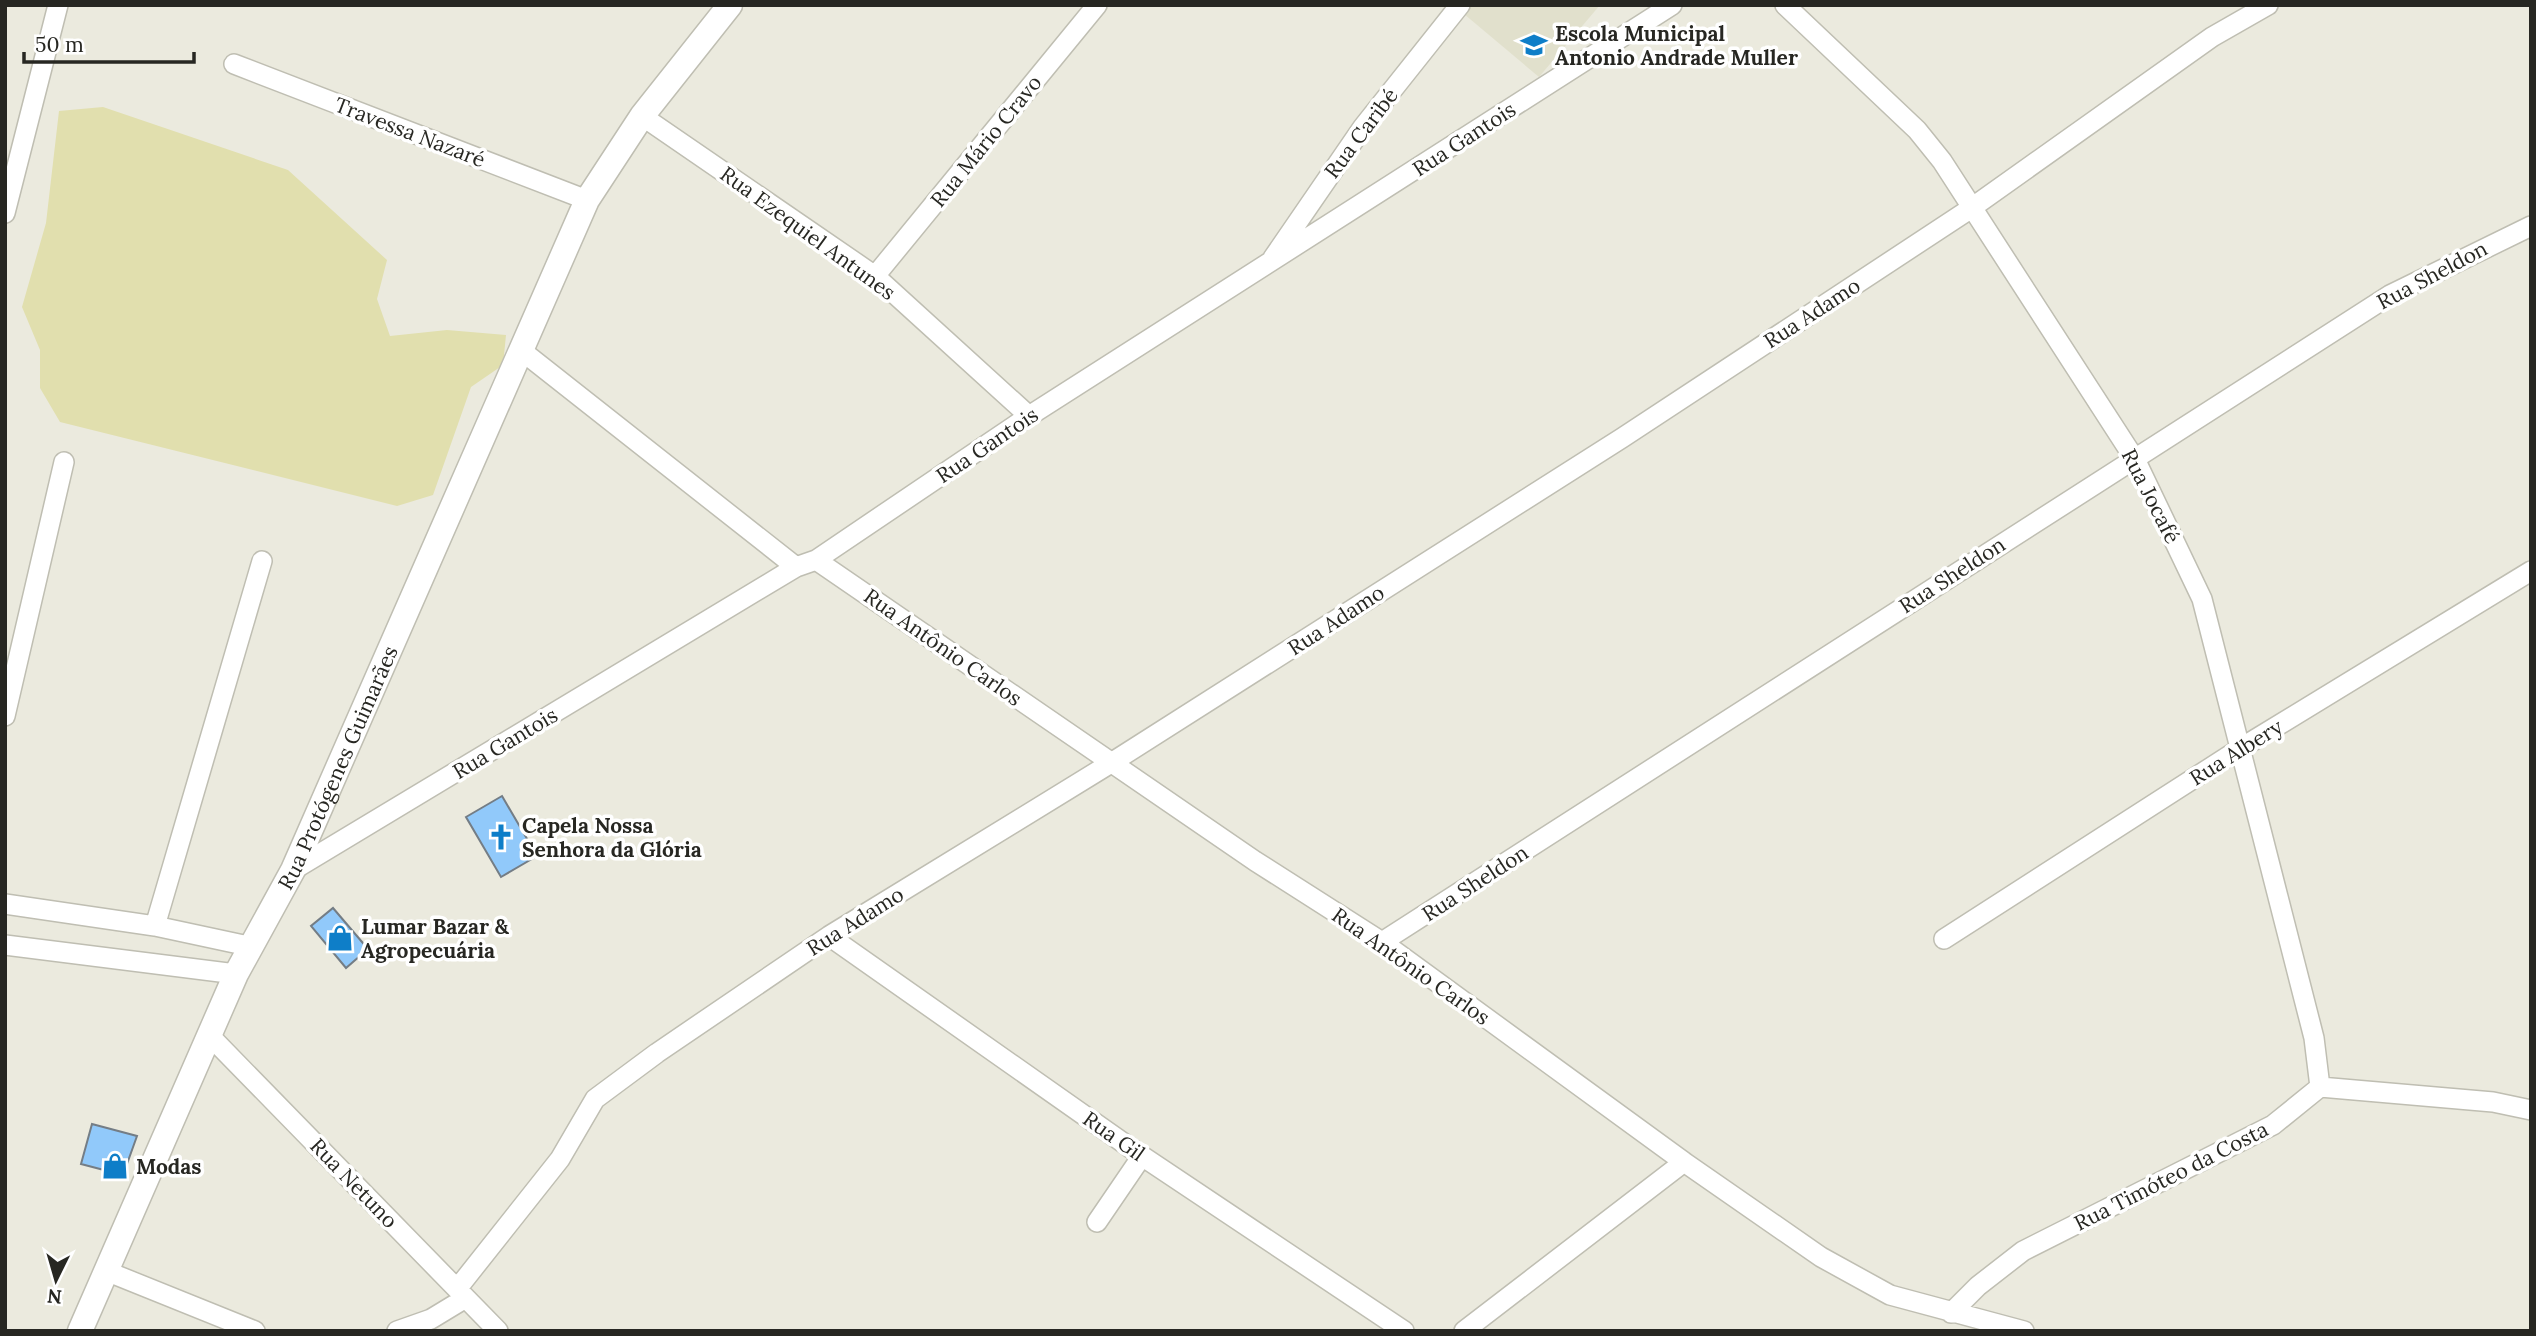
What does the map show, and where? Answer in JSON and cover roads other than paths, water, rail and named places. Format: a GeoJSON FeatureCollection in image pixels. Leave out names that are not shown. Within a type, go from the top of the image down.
{"type":"FeatureCollection","features":[{"type":"Feature","properties":{"kind":"street"},"geometry":{"type":"LineString","coordinates":[[5,214],[58,5]]}},
{"type":"Feature","properties":{"kind":"street","name":"Rua Protógenes Guimarães"},"geometry":{"type":"LineString","coordinates":[[80,1331],[236,974],[293,870],[587,200],[642,116],[730,5]]}},
{"type":"Feature","properties":{"kind":"street","name":"Rua Mário Cravo"},"geometry":{"type":"LineString","coordinates":[[875,276],[1097,5]]}},
{"type":"Feature","properties":{"kind":"street","name":"Rua Caribé"},"geometry":{"type":"LineString","coordinates":[[1269,264],[1363,127],[1460,5]]}},
{"type":"Feature","properties":{"kind":"street","name":"Rua Gantois"},"geometry":{"type":"LineString","coordinates":[[293,870],[796,567],[816,560],[1029,416],[1672,5]]}},
{"type":"Feature","properties":{"kind":"street","name":"Rua Jocafé"},"geometry":{"type":"LineString","coordinates":[[1785,5],[1917,130],[1942,161],[1970,209],[2136,461],[2202,600],[2314,1038],[2320,1087]]}},
{"type":"Feature","properties":{"kind":"street","name":"Rua Adamo"},"geometry":{"type":"LineString","coordinates":[[460,1294],[561,1158],[595,1099],[829,936],[1111,763],[1622,438],[1970,209],[2212,37],[2268,5]]}},
{"type":"Feature","properties":{"kind":"street","name":"Travessa Nazaré"},"geometry":{"type":"LineString","coordinates":[[234,64],[587,200]]}},
{"type":"Feature","properties":{"kind":"street","name":"Rua Ezequiel Antunes"},"geometry":{"type":"LineString","coordinates":[[642,116],[875,276],[1029,416]]}},
{"type":"Feature","properties":{"kind":"street","name":"Rua Sheldon"},"geometry":{"type":"LineString","coordinates":[[1382,942],[2004,542],[2136,461],[2390,295],[2531,226]]}},
{"type":"Feature","properties":{"kind":"street"},"geometry":{"type":"LineString","coordinates":[[522,351],[796,567]]}},
{"type":"Feature","properties":{"kind":"street"},"geometry":{"type":"LineString","coordinates":[[5,716],[64,462]]}},
{"type":"Feature","properties":{"kind":"street","name":"Rua Antônio Carlos"},"geometry":{"type":"LineString","coordinates":[[816,560],[1111,763],[1382,942],[1684,1162],[1821,1257],[1890,1295],[2024,1331]]}},
{"type":"Feature","properties":{"kind":"street"},"geometry":{"type":"LineString","coordinates":[[155,926],[262,561]]}},
{"type":"Feature","properties":{"kind":"street","name":"Rua Albery"},"geometry":{"type":"LineString","coordinates":[[1944,939],[2241,748],[2531,571]]}},
{"type":"Feature","properties":{"kind":"street"},"geometry":{"type":"LineString","coordinates":[[5,904],[155,926],[253,947]]}},
{"type":"Feature","properties":{"kind":"street","name":"Rua Gil"},"geometry":{"type":"LineString","coordinates":[[829,936],[1142,1156],[1404,1331]]}},
{"type":"Feature","properties":{"kind":"street"},"geometry":{"type":"LineString","coordinates":[[5,945],[236,974]]}},
{"type":"Feature","properties":{"kind":"street","name":"Rua Netuno"},"geometry":{"type":"LineString","coordinates":[[209,1035],[498,1331]]}},
{"type":"Feature","properties":{"kind":"street"},"geometry":{"type":"LineString","coordinates":[[2320,1087],[2493,1102],[2531,1110]]}},
{"type":"Feature","properties":{"kind":"street","name":"Rua Timóteo da Costa"},"geometry":{"type":"LineString","coordinates":[[1951,1313],[1979,1286],[2023,1251],[2273,1125],[2320,1087]]}},
{"type":"Feature","properties":{"kind":"street"},"geometry":{"type":"LineString","coordinates":[[1097,1222],[1142,1156]]}},
{"type":"Feature","properties":{"kind":"street"},"geometry":{"type":"LineString","coordinates":[[1464,1331],[1684,1162]]}},
{"type":"Feature","properties":{"kind":"street"},"geometry":{"type":"LineString","coordinates":[[106,1272],[255,1331]]}},
{"type":"Feature","properties":{"kind":"street"},"geometry":{"type":"LineString","coordinates":[[397,1331],[431,1319],[460,1294]]}},
{"type":"Feature","properties":{"kind":"place","name":"Escola Municipal Antonio Andrade Muller"},"geometry":{"type":"Point","coordinates":[1534,45]}},
{"type":"Feature","properties":{"kind":"place","name":"Capela Nossa Senhora da Glória"},"geometry":{"type":"Point","coordinates":[501,837]}},
{"type":"Feature","properties":{"kind":"place","name":"Lumar Bazar & Agropecuária"},"geometry":{"type":"Point","coordinates":[340,938]}},
{"type":"Feature","properties":{"kind":"place","name":"Modas"},"geometry":{"type":"Point","coordinates":[115,1166]}}]}
